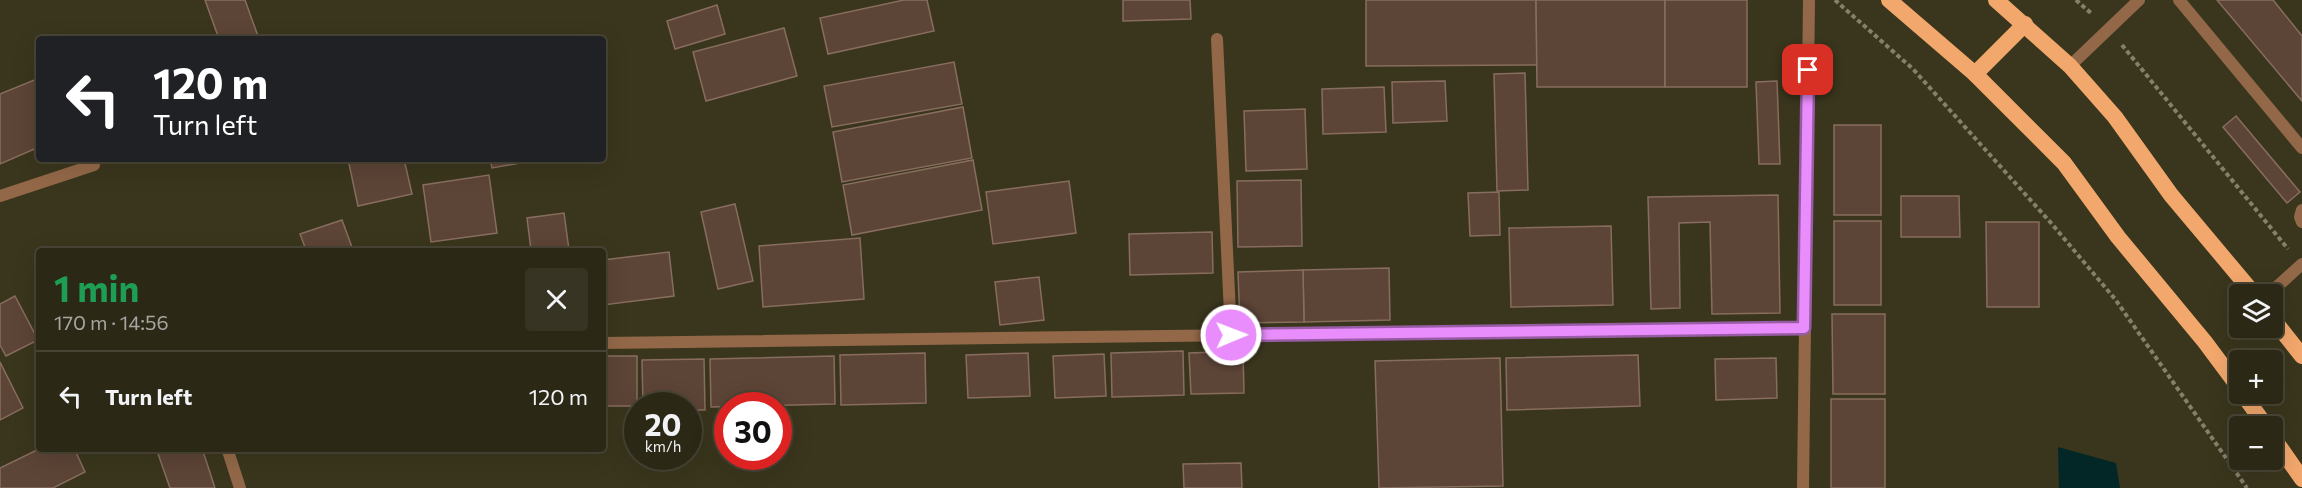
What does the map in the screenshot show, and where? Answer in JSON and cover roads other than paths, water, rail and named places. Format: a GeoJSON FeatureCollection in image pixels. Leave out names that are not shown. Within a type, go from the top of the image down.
{"type":"FeatureCollection","features":[{"type":"Feature","properties":{"kind":"highway"},"geometry":{"type":"LineString","coordinates":[[1889,0],[1975,74],[2064,162],[2118,237],[2205,342],[2229,375]]}},
{"type":"Feature","properties":{"kind":"highway"},"geometry":{"type":"LineString","coordinates":[[1996,0],[2070,66],[2115,117],[2171,195],[2246,284]]}},
{"type":"Feature","properties":{"kind":"highway"},"geometry":{"type":"LineString","coordinates":[[1975,74],[2025,24]]}},
{"type":"Feature","properties":{"kind":"highway"},"geometry":{"type":"LineString","coordinates":[[2283,332],[2302,356]]}},
{"type":"Feature","properties":{"kind":"highway"},"geometry":{"type":"LineString","coordinates":[[2283,452],[2302,479]]}},
{"type":"Feature","properties":{"kind":"street"},"geometry":{"type":"LineString","coordinates":[[1803,488],[1809,0]]}},
{"type":"Feature","properties":{"kind":"street"},"geometry":{"type":"LineString","coordinates":[[2070,66],[2139,0]]}},
{"type":"Feature","properties":{"kind":"street"},"geometry":{"type":"LineString","coordinates":[[2179,0],[2302,148]]}},
{"type":"Feature","properties":{"kind":"street"},"geometry":{"type":"LineString","coordinates":[[1217,39],[1231,335]]}},
{"type":"Feature","properties":{"kind":"street"},"geometry":{"type":"LineString","coordinates":[[0,196],[94,165]]}},
{"type":"Feature","properties":{"kind":"street"},"geometry":{"type":"LineString","coordinates":[[2302,210],[2300,217],[2302,222]]}},
{"type":"Feature","properties":{"kind":"street"},"geometry":{"type":"LineString","coordinates":[[2280,284],[2302,265]]}},
{"type":"Feature","properties":{"kind":"street"},"geometry":{"type":"LineString","coordinates":[[606,343],[1804,328]]}},
{"type":"Feature","properties":{"kind":"street"},"geometry":{"type":"LineString","coordinates":[[228,452],[240,488]]}},
{"type":"Feature","properties":{"kind":"water"},"geometry":{"type":"Polygon","coordinates":[[[2058,447],[2116,463],[2120,488],[2059,488],[2058,447]]]}}]}
